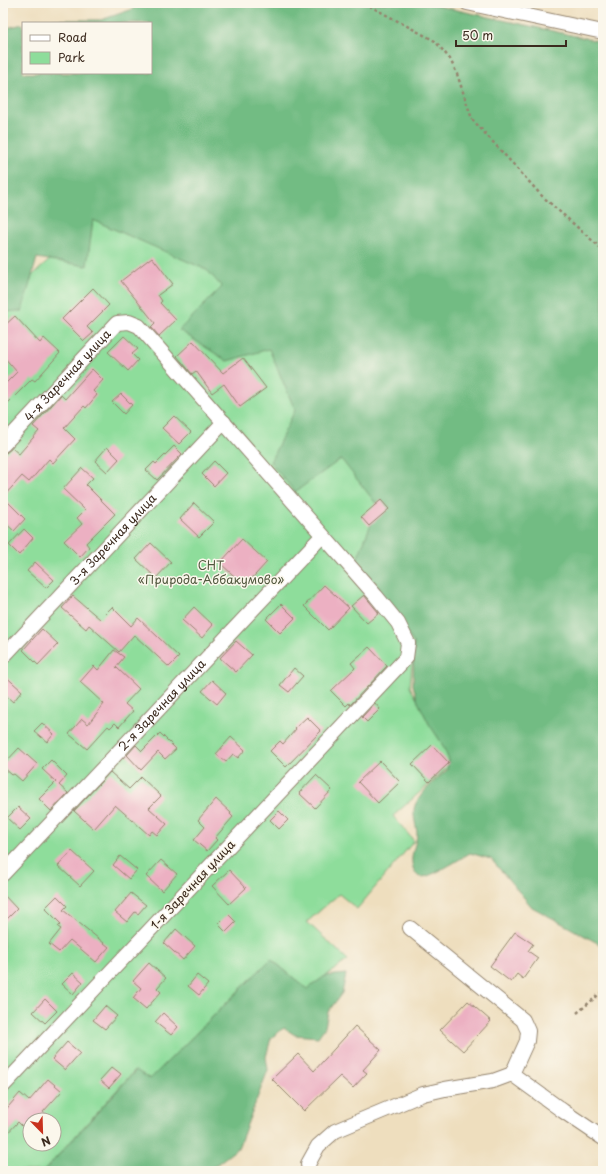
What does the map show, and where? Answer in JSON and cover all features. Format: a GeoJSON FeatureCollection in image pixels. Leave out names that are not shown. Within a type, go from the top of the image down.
{"type":"FeatureCollection","features":[{"type":"Feature","properties":{"kind":"street"},"geometry":{"type":"LineString","coordinates":[[467,3],[603,32]]}},
{"type":"Feature","properties":{"kind":"street","name":"1-я Заречная улица"},"geometry":{"type":"LineString","coordinates":[[3,1086],[406,658],[408,643],[398,623],[376,596],[139,326],[128,322],[117,323]]}},
{"type":"Feature","properties":{"kind":"street","name":"4-я Заречная улица"},"geometry":{"type":"LineString","coordinates":[[3,445],[117,323]]}},
{"type":"Feature","properties":{"kind":"street","name":"3-я Заречная улица"},"geometry":{"type":"LineString","coordinates":[[3,657],[224,422]]}},
{"type":"Feature","properties":{"kind":"street","name":"2-я Заречная улица"},"geometry":{"type":"LineString","coordinates":[[3,874],[322,536]]}},
{"type":"Feature","properties":{"kind":"street"},"geometry":{"type":"LineString","coordinates":[[309,1171],[308,1164],[318,1146],[335,1131],[423,1094],[493,1081],[512,1074],[527,1041],[528,1031],[523,1020],[410,928]]}},
{"type":"Feature","properties":{"kind":"street"},"geometry":{"type":"LineString","coordinates":[[512,1074],[603,1138]]}},
{"type":"Feature","properties":{"kind":"path"},"geometry":{"type":"LineString","coordinates":[[364,3],[435,41],[450,59],[457,74],[472,119],[542,196],[603,250]]}},
{"type":"Feature","properties":{"kind":"path"},"geometry":{"type":"LineString","coordinates":[[577,1013],[603,991]]}},
{"type":"Feature","properties":{"kind":"green space"},"geometry":{"type":"Polygon","coordinates":[[[138,3],[425,3],[603,42],[603,946],[532,907],[491,859],[470,853],[432,874],[421,877],[415,873],[412,857],[417,838],[414,814],[415,806],[426,789],[447,770],[449,760],[441,742],[429,724],[418,702],[413,685],[414,643],[356,562],[378,506],[341,459],[295,492],[270,462],[295,410],[269,349],[227,361],[179,330],[222,287],[207,270],[93,220],[87,266],[37,258],[22,311],[3,312],[3,29],[22,24],[22,74],[152,74],[152,22],[30,22],[38,20],[101,20],[133,9],[138,3]]]}},
{"type":"Feature","properties":{"kind":"green space","name":"СНТ «Природа-Аббакумово»"},"geometry":{"type":"Polygon","coordinates":[[[138,180],[478,556],[417,612],[410,687],[453,763],[393,816],[414,841],[357,909],[339,894],[307,922],[348,960],[307,989],[271,959],[150,1079],[135,1070],[62,1151],[62,1112],[22,1112],[22,1152],[61,1152],[44,1171],[3,1171],[3,302],[138,180]]]}},
{"type":"Feature","properties":{"kind":"green space"},"geometry":{"type":"Polygon","coordinates":[[[271,959],[307,989],[325,976],[346,974],[342,993],[328,1012],[325,1027],[318,1037],[295,1035],[284,1028],[271,1038],[266,1057],[268,1070],[238,1148],[208,1171],[44,1171],[136,1070],[150,1079],[271,959]]]}},
{"type":"Feature","properties":{"kind":"building"},"geometry":{"type":"Polygon","coordinates":[[[152,257],[173,284],[158,295],[162,301],[160,303],[176,320],[159,336],[151,327],[155,323],[121,281],[152,257]]]}},
{"type":"Feature","properties":{"kind":"building"},"geometry":{"type":"Polygon","coordinates":[[[93,288],[109,305],[87,327],[93,333],[84,341],[62,319],[93,288]]]}},
{"type":"Feature","properties":{"kind":"building"},"geometry":{"type":"Polygon","coordinates":[[[15,316],[40,343],[44,338],[60,353],[35,381],[32,379],[3,408],[3,386],[17,372],[3,356],[3,327],[15,316]]]}},
{"type":"Feature","properties":{"kind":"building"},"geometry":{"type":"Polygon","coordinates":[[[124,336],[138,349],[132,354],[138,360],[128,371],[108,352],[124,336]]]}},
{"type":"Feature","properties":{"kind":"building"},"geometry":{"type":"Polygon","coordinates":[[[193,341],[223,373],[243,358],[266,388],[240,407],[224,384],[212,393],[196,371],[192,374],[177,356],[193,341]]]}},
{"type":"Feature","properties":{"kind":"building"},"geometry":{"type":"Polygon","coordinates":[[[92,369],[103,380],[93,391],[97,395],[86,408],[84,406],[64,428],[75,439],[53,463],[49,459],[29,482],[22,476],[3,497],[3,453],[6,453],[12,448],[19,454],[39,431],[33,426],[61,395],[65,399],[92,369]]]}},
{"type":"Feature","properties":{"kind":"building"},"geometry":{"type":"Polygon","coordinates":[[[121,394],[132,405],[124,414],[112,402],[121,394]]]}},
{"type":"Feature","properties":{"kind":"building"},"geometry":{"type":"Polygon","coordinates":[[[174,416],[191,432],[179,444],[162,428],[174,416]]]}},
{"type":"Feature","properties":{"kind":"building"},"geometry":{"type":"Polygon","coordinates":[[[174,446],[182,454],[157,480],[146,470],[154,462],[156,464],[174,446]]]}},
{"type":"Feature","properties":{"kind":"building"},"geometry":{"type":"Polygon","coordinates":[[[107,447],[119,459],[107,472],[95,461],[107,447]]]}},
{"type":"Feature","properties":{"kind":"building"},"geometry":{"type":"Polygon","coordinates":[[[214,461],[226,473],[214,486],[202,474],[214,461]]]}},
{"type":"Feature","properties":{"kind":"building"},"geometry":{"type":"Polygon","coordinates":[[[82,468],[93,478],[86,485],[115,514],[86,543],[89,547],[80,557],[64,541],[82,524],[77,518],[85,510],[63,489],[82,468]]]}},
{"type":"Feature","properties":{"kind":"building"},"geometry":{"type":"Polygon","coordinates":[[[3,497],[25,519],[14,531],[3,521],[3,497]]]}},
{"type":"Feature","properties":{"kind":"building"},"geometry":{"type":"Polygon","coordinates":[[[381,500],[389,509],[369,526],[361,517],[381,500]]]}},
{"type":"Feature","properties":{"kind":"building"},"geometry":{"type":"Polygon","coordinates":[[[194,503],[214,522],[199,537],[180,519],[194,503]]]}},
{"type":"Feature","properties":{"kind":"building"},"geometry":{"type":"Polygon","coordinates":[[[24,529],[33,538],[19,555],[9,545],[24,529]]]}},
{"type":"Feature","properties":{"kind":"building"},"geometry":{"type":"Polygon","coordinates":[[[242,539],[267,562],[245,586],[220,563],[242,539]]]}},
{"type":"Feature","properties":{"kind":"building"},"geometry":{"type":"Polygon","coordinates":[[[151,543],[171,562],[156,578],[136,559],[151,543]]]}},
{"type":"Feature","properties":{"kind":"building"},"geometry":{"type":"Polygon","coordinates":[[[35,562],[54,580],[46,588],[27,571],[35,562]]]}},
{"type":"Feature","properties":{"kind":"building"},"geometry":{"type":"Polygon","coordinates":[[[324,585],[349,608],[328,630],[304,606],[324,585]]]}},
{"type":"Feature","properties":{"kind":"building"},"geometry":{"type":"Polygon","coordinates":[[[364,595],[379,613],[367,623],[351,606],[364,595]]]}},
{"type":"Feature","properties":{"kind":"building"},"geometry":{"type":"Polygon","coordinates":[[[73,596],[100,619],[112,607],[131,626],[138,618],[179,657],[169,667],[134,635],[119,652],[89,625],[86,629],[62,608],[73,596]]]}},
{"type":"Feature","properties":{"kind":"building"},"geometry":{"type":"Polygon","coordinates":[[[281,604],[295,618],[280,633],[266,619],[281,604]]]}},
{"type":"Feature","properties":{"kind":"building"},"geometry":{"type":"Polygon","coordinates":[[[194,607],[213,625],[202,638],[182,620],[194,607]]]}},
{"type":"Feature","properties":{"kind":"building"},"geometry":{"type":"Polygon","coordinates":[[[42,629],[58,644],[38,665],[23,650],[42,629]]]}},
{"type":"Feature","properties":{"kind":"building"},"geometry":{"type":"Polygon","coordinates":[[[236,641],[252,655],[236,672],[220,658],[236,641]]]}},
{"type":"Feature","properties":{"kind":"building"},"geometry":{"type":"Polygon","coordinates":[[[369,647],[387,666],[350,705],[349,703],[346,706],[331,691],[355,668],[351,663],[369,647]]]}},
{"type":"Feature","properties":{"kind":"building"},"geometry":{"type":"Polygon","coordinates":[[[114,650],[124,657],[116,667],[139,689],[125,704],[133,711],[119,727],[115,723],[110,728],[108,726],[87,749],[69,734],[82,719],[88,724],[104,704],[80,682],[94,666],[98,670],[114,650]]]}},
{"type":"Feature","properties":{"kind":"building"},"geometry":{"type":"Polygon","coordinates":[[[294,668],[303,676],[289,692],[280,685],[294,668]]]}},
{"type":"Feature","properties":{"kind":"building"},"geometry":{"type":"Polygon","coordinates":[[[3,674],[22,691],[13,702],[3,693],[3,674]]]}},
{"type":"Feature","properties":{"kind":"building"},"geometry":{"type":"Polygon","coordinates":[[[212,680],[226,693],[217,704],[202,691],[212,680]]]}},
{"type":"Feature","properties":{"kind":"building"},"geometry":{"type":"Polygon","coordinates":[[[375,703],[380,709],[367,722],[362,717],[375,703]]]}},
{"type":"Feature","properties":{"kind":"building"},"geometry":{"type":"Polygon","coordinates":[[[307,717],[321,731],[286,767],[270,751],[280,741],[283,744],[296,729],[295,728],[307,717]]]}},
{"type":"Feature","properties":{"kind":"building"},"geometry":{"type":"Polygon","coordinates":[[[42,723],[54,734],[47,742],[34,731],[42,723]]]}},
{"type":"Feature","properties":{"kind":"building"},"geometry":{"type":"Polygon","coordinates":[[[160,733],[176,749],[165,759],[158,752],[141,770],[127,755],[136,745],[142,751],[160,733]]]}},
{"type":"Feature","properties":{"kind":"building"},"geometry":{"type":"Polygon","coordinates":[[[231,737],[245,750],[238,758],[233,754],[226,762],[216,754],[231,737]]]}},
{"type":"Feature","properties":{"kind":"building"},"geometry":{"type":"Polygon","coordinates":[[[432,745],[449,763],[429,782],[412,764],[432,745]]]}},
{"type":"Feature","properties":{"kind":"building"},"geometry":{"type":"Polygon","coordinates":[[[19,748],[37,764],[22,781],[3,767],[3,765],[19,748]]]}},
{"type":"Feature","properties":{"kind":"building"},"geometry":{"type":"Polygon","coordinates":[[[51,760],[67,776],[59,785],[68,793],[51,811],[39,799],[56,782],[42,769],[51,760]]]}},
{"type":"Feature","properties":{"kind":"building"},"geometry":{"type":"Polygon","coordinates":[[[380,761],[400,782],[378,803],[358,782],[380,761]]]}},
{"type":"Feature","properties":{"kind":"building"},"geometry":{"type":"Polygon","coordinates":[[[110,772],[129,789],[141,777],[161,796],[149,808],[167,824],[157,835],[152,831],[149,835],[115,805],[94,829],[74,811],[110,772]]]}},
{"type":"Feature","properties":{"kind":"building"},"geometry":{"type":"Polygon","coordinates":[[[316,775],[332,790],[315,808],[299,793],[316,775]]]}},
{"type":"Feature","properties":{"kind":"building"},"geometry":{"type":"Polygon","coordinates":[[[216,799],[231,813],[230,814],[233,817],[215,838],[217,840],[207,851],[194,840],[205,827],[198,820],[216,799]]]}},
{"type":"Feature","properties":{"kind":"building"},"geometry":{"type":"Polygon","coordinates":[[[18,807],[31,819],[20,830],[7,818],[18,807]]]}},
{"type":"Feature","properties":{"kind":"building"},"geometry":{"type":"Polygon","coordinates":[[[279,811],[288,820],[279,829],[270,820],[279,811]]]}},
{"type":"Feature","properties":{"kind":"building"},"geometry":{"type":"Polygon","coordinates":[[[72,851],[94,871],[80,886],[58,866],[72,851]]]}},
{"type":"Feature","properties":{"kind":"building"},"geometry":{"type":"Polygon","coordinates":[[[120,856],[137,870],[129,879],[113,865],[120,856]]]}},
{"type":"Feature","properties":{"kind":"building"},"geometry":{"type":"Polygon","coordinates":[[[161,860],[177,874],[162,891],[146,876],[161,860]]]}},
{"type":"Feature","properties":{"kind":"building"},"geometry":{"type":"Polygon","coordinates":[[[229,870],[246,888],[229,904],[212,886],[229,870]]]}},
{"type":"Feature","properties":{"kind":"building"},"geometry":{"type":"Polygon","coordinates":[[[131,893],[146,905],[138,914],[135,912],[127,922],[115,912],[131,893]]]}},
{"type":"Feature","properties":{"kind":"building"},"geometry":{"type":"Polygon","coordinates":[[[3,894],[17,909],[3,923],[3,894]]]}},
{"type":"Feature","properties":{"kind":"building"},"geometry":{"type":"Polygon","coordinates":[[[57,896],[67,906],[63,910],[109,947],[96,962],[70,940],[59,952],[49,944],[61,929],[58,927],[61,924],[45,908],[57,896]]]}},
{"type":"Feature","properties":{"kind":"building"},"geometry":{"type":"Polygon","coordinates":[[[228,914],[236,922],[226,932],[218,924],[228,914]]]}},
{"type":"Feature","properties":{"kind":"building"},"geometry":{"type":"Polygon","coordinates":[[[176,929],[195,946],[183,960],[164,943],[176,929]]]}},
{"type":"Feature","properties":{"kind":"building"},"geometry":{"type":"Polygon","coordinates":[[[515,932],[533,944],[528,951],[538,958],[523,979],[517,974],[511,982],[490,966],[515,932]]]}},
{"type":"Feature","properties":{"kind":"building"},"geometry":{"type":"Polygon","coordinates":[[[149,963],[166,978],[157,988],[161,992],[146,1009],[133,998],[141,988],[133,981],[149,963]]]}},
{"type":"Feature","properties":{"kind":"building"},"geometry":{"type":"Polygon","coordinates":[[[73,973],[83,982],[73,994],[62,984],[73,973]]]}},
{"type":"Feature","properties":{"kind":"building"},"geometry":{"type":"Polygon","coordinates":[[[197,975],[208,984],[199,995],[188,986],[197,975]]]}},
{"type":"Feature","properties":{"kind":"building"},"geometry":{"type":"Polygon","coordinates":[[[45,999],[57,1011],[45,1023],[33,1012],[45,999]]]}},
{"type":"Feature","properties":{"kind":"building"},"geometry":{"type":"Polygon","coordinates":[[[468,1001],[491,1021],[463,1051],[440,1030],[468,1001]]]}},
{"type":"Feature","properties":{"kind":"building"},"geometry":{"type":"Polygon","coordinates":[[[105,1006],[117,1016],[105,1029],[93,1020],[105,1006]]]}},
{"type":"Feature","properties":{"kind":"building"},"geometry":{"type":"Polygon","coordinates":[[[163,1013],[178,1027],[171,1035],[155,1022],[163,1013]]]}},
{"type":"Feature","properties":{"kind":"building"},"geometry":{"type":"Polygon","coordinates":[[[355,1026],[381,1050],[363,1070],[367,1073],[353,1088],[340,1076],[304,1111],[272,1079],[298,1054],[314,1071],[355,1026]]]}},
{"type":"Feature","properties":{"kind":"building"},"geometry":{"type":"Polygon","coordinates":[[[67,1042],[80,1053],[65,1070],[52,1059],[67,1042]]]}},
{"type":"Feature","properties":{"kind":"building"},"geometry":{"type":"Polygon","coordinates":[[[112,1067],[121,1074],[109,1088],[100,1080],[112,1067]]]}},
{"type":"Feature","properties":{"kind":"building"},"geometry":{"type":"Polygon","coordinates":[[[48,1079],[62,1091],[43,1112],[22,1112],[22,1126],[18,1122],[3,1138],[3,1113],[20,1093],[29,1101],[48,1079]]]}}]}
